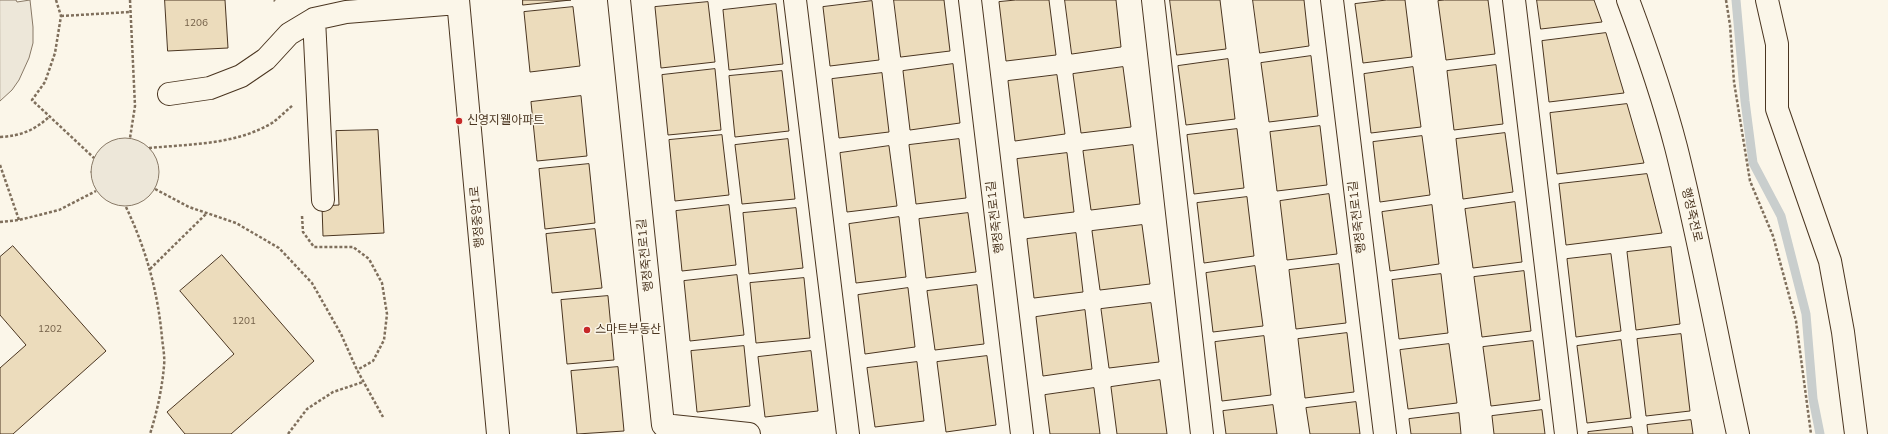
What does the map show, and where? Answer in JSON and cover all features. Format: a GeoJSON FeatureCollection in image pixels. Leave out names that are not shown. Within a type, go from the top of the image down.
{"type":"FeatureCollection","features":[{"type":"Feature","properties":{"kind":"street","name":"행정죽전로1길"},"geometry":{"type":"LineString","coordinates":[[619,0],[663,425],[749,434]]}},
{"type":"Feature","properties":{"kind":"street"},"geometry":{"type":"LineString","coordinates":[[795,0],[848,434]]}},
{"type":"Feature","properties":{"kind":"street","name":"행정죽전로1길"},"geometry":{"type":"LineString","coordinates":[[970,0],[1022,434]]}},
{"type":"Feature","properties":{"kind":"street"},"geometry":{"type":"LineString","coordinates":[[1153,0],[1202,434]]}},
{"type":"Feature","properties":{"kind":"street","name":"행정죽전로1길"},"geometry":{"type":"LineString","coordinates":[[1332,0],[1385,434]]}},
{"type":"Feature","properties":{"kind":"street"},"geometry":{"type":"LineString","coordinates":[[1514,0],[1566,434]]}},
{"type":"Feature","properties":{"kind":"street","name":"행정죽전로"},"geometry":{"type":"LineString","coordinates":[[1628,0],[1643,40],[1675,146],[1694,226],[1738,434]]}},
{"type":"Feature","properties":{"kind":"street"},"geometry":{"type":"LineString","coordinates":[[1767,0],[1777,44],[1777,109],[1830,261],[1843,332],[1856,434]]}},
{"type":"Feature","properties":{"kind":"street"},"geometry":{"type":"LineString","coordinates":[[169,94],[210,88],[241,76],[266,59],[289,34],[314,19],[346,12],[458,1]]}},
{"type":"Feature","properties":{"kind":"street","name":"행정중앙1로"},"geometry":{"type":"LineString","coordinates":[[458,1],[498,434]]}},
{"type":"Feature","properties":{"kind":"street"},"geometry":{"type":"LineString","coordinates":[[314,19],[323,200]]}},
{"type":"Feature","properties":{"kind":"path"},"geometry":{"type":"LineString","coordinates":[[56,0],[61,16],[55,53],[45,82],[32,100],[94,158]]}},
{"type":"Feature","properties":{"kind":"path"},"geometry":{"type":"LineString","coordinates":[[130,0],[134,106],[130,138]]}},
{"type":"Feature","properties":{"kind":"path"},"geometry":{"type":"LineString","coordinates":[[1726,0],[1730,25],[1734,82],[1750,181],[1773,236],[1796,322],[1811,434]]}},
{"type":"Feature","properties":{"kind":"path"},"geometry":{"type":"LineString","coordinates":[[61,16],[130,12]]}},
{"type":"Feature","properties":{"kind":"path"},"geometry":{"type":"LineString","coordinates":[[149,148],[204,143],[239,137],[272,123],[317,84]]}},
{"type":"Feature","properties":{"kind":"path"},"geometry":{"type":"LineString","coordinates":[[0,137],[13,136],[38,127],[50,116]]}},
{"type":"Feature","properties":{"kind":"path"},"geometry":{"type":"LineString","coordinates":[[0,165],[19,220]]}},
{"type":"Feature","properties":{"kind":"path"},"geometry":{"type":"LineString","coordinates":[[155,189],[189,207],[236,223],[279,248],[312,283],[341,334],[363,382],[383,417]]}},
{"type":"Feature","properties":{"kind":"path"},"geometry":{"type":"LineString","coordinates":[[0,222],[19,220],[59,210],[96,191]]}},
{"type":"Feature","properties":{"kind":"path"},"geometry":{"type":"LineString","coordinates":[[323,200],[300,204],[303,232],[314,247],[353,247],[370,259],[382,283],[387,314],[384,340],[373,361],[357,370]]}},
{"type":"Feature","properties":{"kind":"path"},"geometry":{"type":"LineString","coordinates":[[126,207],[139,233],[150,269],[160,315],[164,364],[158,411],[150,434]]}},
{"type":"Feature","properties":{"kind":"path"},"geometry":{"type":"LineString","coordinates":[[150,269],[207,213]]}},
{"type":"Feature","properties":{"kind":"path"},"geometry":{"type":"LineString","coordinates":[[288,434],[307,409],[333,392],[363,382]]}},
{"type":"Feature","properties":{"kind":"shaded area"},"geometry":{"type":"Polygon","coordinates":[[[0,0],[16,0],[17,2],[30,0],[33,43],[29,58],[19,80],[12,90],[0,101],[0,0]]]}},
{"type":"Feature","properties":{"kind":"shaded area"},"geometry":{"type":"Polygon","coordinates":[[[118,138],[132,138],[144,143],[154,153],[159,165],[159,179],[154,191],[144,201],[132,206],[118,206],[106,201],[96,191],[91,179],[91,165],[96,153],[106,143],[118,138]]]}},
{"type":"Feature","properties":{"kind":"building"},"geometry":{"type":"Polygon","coordinates":[[[165,0],[225,0],[228,48],[168,51],[165,0]]]}},
{"type":"Feature","properties":{"kind":"building"},"geometry":{"type":"Polygon","coordinates":[[[523,0],[571,0],[523,5],[523,0]]]}},
{"type":"Feature","properties":{"kind":"building"},"geometry":{"type":"Polygon","coordinates":[[[894,0],[944,0],[950,51],[901,57],[894,0]]]}},
{"type":"Feature","properties":{"kind":"building"},"geometry":{"type":"Polygon","coordinates":[[[1016,0],[1049,0],[1056,55],[1006,61],[999,2],[1016,0]]]}},
{"type":"Feature","properties":{"kind":"building"},"geometry":{"type":"Polygon","coordinates":[[[1065,0],[1116,0],[1121,47],[1072,54],[1065,0]]]}},
{"type":"Feature","properties":{"kind":"building"},"geometry":{"type":"Polygon","coordinates":[[[1170,0],[1220,0],[1226,49],[1177,55],[1170,0]]]}},
{"type":"Feature","properties":{"kind":"building"},"geometry":{"type":"Polygon","coordinates":[[[1253,0],[1304,0],[1309,46],[1260,53],[1253,0]]]}},
{"type":"Feature","properties":{"kind":"building"},"geometry":{"type":"Polygon","coordinates":[[[1387,0],[1405,0],[1412,57],[1363,63],[1355,4],[1387,0]]]}},
{"type":"Feature","properties":{"kind":"building"},"geometry":{"type":"Polygon","coordinates":[[[1488,0],[1495,54],[1446,60],[1438,1],[1488,0]]]}},
{"type":"Feature","properties":{"kind":"building"},"geometry":{"type":"Polygon","coordinates":[[[1537,0],[1594,0],[1602,22],[1541,29],[1537,0]]]}},
{"type":"Feature","properties":{"kind":"building"},"geometry":{"type":"Polygon","coordinates":[[[872,1],[879,60],[830,66],[823,7],[872,1]]]}},
{"type":"Feature","properties":{"kind":"building"},"geometry":{"type":"Polygon","coordinates":[[[708,2],[715,62],[661,68],[655,7],[708,2]]]}},
{"type":"Feature","properties":{"kind":"building"},"geometry":{"type":"Polygon","coordinates":[[[776,4],[783,64],[729,70],[723,10],[776,4]]]}},
{"type":"Feature","properties":{"kind":"building"},"geometry":{"type":"Polygon","coordinates":[[[573,7],[580,66],[530,72],[524,12],[573,7]]]}},
{"type":"Feature","properties":{"kind":"building"},"geometry":{"type":"Polygon","coordinates":[[[1606,33],[1624,93],[1549,102],[1542,41],[1606,33]]]}},
{"type":"Feature","properties":{"kind":"building"},"geometry":{"type":"Polygon","coordinates":[[[1311,56],[1318,116],[1269,122],[1261,63],[1311,56]]]}},
{"type":"Feature","properties":{"kind":"building"},"geometry":{"type":"Polygon","coordinates":[[[1228,59],[1235,119],[1186,125],[1178,66],[1228,59]]]}},
{"type":"Feature","properties":{"kind":"building"},"geometry":{"type":"Polygon","coordinates":[[[953,64],[960,123],[910,130],[903,71],[953,64]]]}},
{"type":"Feature","properties":{"kind":"building"},"geometry":{"type":"Polygon","coordinates":[[[1496,65],[1503,124],[1454,130],[1447,71],[1496,65]]]}},
{"type":"Feature","properties":{"kind":"building"},"geometry":{"type":"Polygon","coordinates":[[[1123,67],[1131,127],[1081,133],[1073,74],[1123,67]]]}},
{"type":"Feature","properties":{"kind":"building"},"geometry":{"type":"Polygon","coordinates":[[[1413,67],[1421,127],[1371,133],[1364,74],[1413,67]]]}},
{"type":"Feature","properties":{"kind":"building"},"geometry":{"type":"Polygon","coordinates":[[[715,69],[721,130],[668,135],[662,75],[715,69]]]}},
{"type":"Feature","properties":{"kind":"building"},"geometry":{"type":"Polygon","coordinates":[[[782,71],[789,131],[735,137],[729,76],[782,71]]]}},
{"type":"Feature","properties":{"kind":"building"},"geometry":{"type":"Polygon","coordinates":[[[882,73],[889,132],[839,138],[832,79],[882,73]]]}},
{"type":"Feature","properties":{"kind":"building"},"geometry":{"type":"Polygon","coordinates":[[[1057,75],[1065,134],[1015,141],[1008,81],[1057,75]]]}},
{"type":"Feature","properties":{"kind":"building"},"geometry":{"type":"Polygon","coordinates":[[[581,96],[587,156],[537,161],[531,102],[581,96]]]}},
{"type":"Feature","properties":{"kind":"building"},"geometry":{"type":"Polygon","coordinates":[[[1627,104],[1644,163],[1557,174],[1550,113],[1627,104]]]}},
{"type":"Feature","properties":{"kind":"building"},"geometry":{"type":"Polygon","coordinates":[[[1320,126],[1327,185],[1277,191],[1270,132],[1320,126]]]}},
{"type":"Feature","properties":{"kind":"building"},"geometry":{"type":"Polygon","coordinates":[[[1237,129],[1244,188],[1194,194],[1187,135],[1237,129]]]}},
{"type":"Feature","properties":{"kind":"building"},"geometry":{"type":"Polygon","coordinates":[[[378,130],[384,233],[323,236],[322,206],[339,205],[336,131],[378,130]]]}},
{"type":"Feature","properties":{"kind":"building"},"geometry":{"type":"Polygon","coordinates":[[[1505,133],[1513,192],[1463,199],[1456,139],[1505,133]]]}},
{"type":"Feature","properties":{"kind":"building"},"geometry":{"type":"Polygon","coordinates":[[[722,135],[729,195],[675,201],[669,140],[722,135]]]}},
{"type":"Feature","properties":{"kind":"building"},"geometry":{"type":"Polygon","coordinates":[[[1422,136],[1430,195],[1380,202],[1373,142],[1422,136]]]}},
{"type":"Feature","properties":{"kind":"building"},"geometry":{"type":"Polygon","coordinates":[[[788,139],[795,199],[742,204],[735,145],[788,139]]]}},
{"type":"Feature","properties":{"kind":"building"},"geometry":{"type":"Polygon","coordinates":[[[959,139],[966,198],[916,204],[909,145],[959,139]]]}},
{"type":"Feature","properties":{"kind":"building"},"geometry":{"type":"Polygon","coordinates":[[[1133,145],[1140,204],[1091,210],[1083,151],[1133,145]]]}},
{"type":"Feature","properties":{"kind":"building"},"geometry":{"type":"Polygon","coordinates":[[[889,146],[897,206],[847,212],[840,153],[889,146]]]}},
{"type":"Feature","properties":{"kind":"building"},"geometry":{"type":"Polygon","coordinates":[[[1067,153],[1074,212],[1024,218],[1017,159],[1067,153]]]}},
{"type":"Feature","properties":{"kind":"building"},"geometry":{"type":"Polygon","coordinates":[[[589,164],[595,223],[545,229],[539,169],[589,164]]]}},
{"type":"Feature","properties":{"kind":"building"},"geometry":{"type":"Polygon","coordinates":[[[1647,174],[1662,233],[1566,245],[1559,184],[1647,174]]]}},
{"type":"Feature","properties":{"kind":"building"},"geometry":{"type":"Polygon","coordinates":[[[1329,194],[1337,254],[1287,260],[1280,201],[1329,194]]]}},
{"type":"Feature","properties":{"kind":"building"},"geometry":{"type":"Polygon","coordinates":[[[1247,197],[1254,256],[1204,263],[1197,203],[1247,197]]]}},
{"type":"Feature","properties":{"kind":"building"},"geometry":{"type":"Polygon","coordinates":[[[1515,202],[1522,262],[1473,268],[1465,209],[1515,202]]]}},
{"type":"Feature","properties":{"kind":"building"},"geometry":{"type":"Polygon","coordinates":[[[729,205],[736,265],[682,271],[676,211],[729,205]]]}},
{"type":"Feature","properties":{"kind":"building"},"geometry":{"type":"Polygon","coordinates":[[[1432,205],[1439,264],[1390,271],[1382,212],[1432,205]]]}},
{"type":"Feature","properties":{"kind":"building"},"geometry":{"type":"Polygon","coordinates":[[[796,208],[803,268],[749,274],[743,213],[796,208]]]}},
{"type":"Feature","properties":{"kind":"building"},"geometry":{"type":"Polygon","coordinates":[[[968,213],[976,272],[926,278],[919,219],[968,213]]]}},
{"type":"Feature","properties":{"kind":"building"},"geometry":{"type":"Polygon","coordinates":[[[899,217],[906,277],[856,283],[849,224],[899,217]]]}},
{"type":"Feature","properties":{"kind":"building"},"geometry":{"type":"Polygon","coordinates":[[[1142,225],[1150,284],[1100,290],[1092,231],[1142,225]]]}},
{"type":"Feature","properties":{"kind":"building"},"geometry":{"type":"Polygon","coordinates":[[[595,229],[602,288],[552,293],[546,234],[595,229]]]}},
{"type":"Feature","properties":{"kind":"building"},"geometry":{"type":"Polygon","coordinates":[[[1076,233],[1083,292],[1034,298],[1027,239],[1076,233]]]}},
{"type":"Feature","properties":{"kind":"building"},"geometry":{"type":"Polygon","coordinates":[[[13,246],[106,351],[13,434],[0,434],[0,368],[26,345],[0,315],[0,257],[13,246]]]}},
{"type":"Feature","properties":{"kind":"building"},"geometry":{"type":"Polygon","coordinates":[[[1671,247],[1680,324],[1636,330],[1627,252],[1671,247]]]}},
{"type":"Feature","properties":{"kind":"building"},"geometry":{"type":"Polygon","coordinates":[[[1611,254],[1621,331],[1576,337],[1567,259],[1611,254]]]}},
{"type":"Feature","properties":{"kind":"building"},"geometry":{"type":"Polygon","coordinates":[[[222,255],[314,361],[231,434],[185,434],[167,412],[234,354],[180,291],[222,255]]]}},
{"type":"Feature","properties":{"kind":"building"},"geometry":{"type":"Polygon","coordinates":[[[1339,264],[1346,323],[1296,329],[1289,270],[1339,264]]]}},
{"type":"Feature","properties":{"kind":"building"},"geometry":{"type":"Polygon","coordinates":[[[1255,266],[1263,326],[1213,332],[1206,273],[1255,266]]]}},
{"type":"Feature","properties":{"kind":"building"},"geometry":{"type":"Polygon","coordinates":[[[1524,271],[1531,331],[1482,337],[1474,277],[1524,271]]]}},
{"type":"Feature","properties":{"kind":"building"},"geometry":{"type":"Polygon","coordinates":[[[1441,274],[1448,333],[1399,339],[1392,280],[1441,274]]]}},
{"type":"Feature","properties":{"kind":"building"},"geometry":{"type":"Polygon","coordinates":[[[737,275],[744,335],[690,341],[684,281],[737,275]]]}},
{"type":"Feature","properties":{"kind":"building"},"geometry":{"type":"Polygon","coordinates":[[[804,278],[810,338],[756,343],[750,283],[804,278]]]}},
{"type":"Feature","properties":{"kind":"building"},"geometry":{"type":"Polygon","coordinates":[[[977,285],[984,344],[935,350],[927,291],[977,285]]]}},
{"type":"Feature","properties":{"kind":"building"},"geometry":{"type":"Polygon","coordinates":[[[908,288],[915,347],[865,354],[858,295],[908,288]]]}},
{"type":"Feature","properties":{"kind":"building","name":"스마트부동산"},"geometry":{"type":"Polygon","coordinates":[[[608,296],[614,360],[567,364],[561,300],[608,296]]]}},
{"type":"Feature","properties":{"kind":"building"},"geometry":{"type":"Polygon","coordinates":[[[1151,303],[1159,362],[1109,368],[1101,309],[1151,303]]]}},
{"type":"Feature","properties":{"kind":"building"},"geometry":{"type":"Polygon","coordinates":[[[1085,310],[1092,369],[1043,376],[1036,317],[1085,310]]]}},
{"type":"Feature","properties":{"kind":"building"},"geometry":{"type":"Polygon","coordinates":[[[1347,333],[1354,392],[1305,398],[1298,339],[1347,333]]]}},
{"type":"Feature","properties":{"kind":"building"},"geometry":{"type":"Polygon","coordinates":[[[1681,334],[1690,411],[1646,416],[1637,339],[1681,334]]]}},
{"type":"Feature","properties":{"kind":"building"},"geometry":{"type":"Polygon","coordinates":[[[1264,336],[1271,395],[1222,401],[1215,342],[1264,336]]]}},
{"type":"Feature","properties":{"kind":"building"},"geometry":{"type":"Polygon","coordinates":[[[1621,340],[1631,418],[1587,423],[1577,346],[1621,340]]]}},
{"type":"Feature","properties":{"kind":"building"},"geometry":{"type":"Polygon","coordinates":[[[1533,341],[1540,400],[1491,406],[1483,347],[1533,341]]]}},
{"type":"Feature","properties":{"kind":"building"},"geometry":{"type":"Polygon","coordinates":[[[1449,344],[1457,403],[1408,409],[1400,350],[1449,344]]]}},
{"type":"Feature","properties":{"kind":"building"},"geometry":{"type":"Polygon","coordinates":[[[744,346],[750,406],[697,412],[691,351],[744,346]]]}},
{"type":"Feature","properties":{"kind":"building"},"geometry":{"type":"Polygon","coordinates":[[[811,351],[818,411],[765,417],[758,357],[811,351]]]}},
{"type":"Feature","properties":{"kind":"building"},"geometry":{"type":"Polygon","coordinates":[[[987,356],[996,425],[946,432],[937,362],[987,356]]]}},
{"type":"Feature","properties":{"kind":"building"},"geometry":{"type":"Polygon","coordinates":[[[917,362],[924,421],[875,427],[867,368],[917,362]]]}},
{"type":"Feature","properties":{"kind":"building"},"geometry":{"type":"Polygon","coordinates":[[[618,367],[624,431],[577,434],[571,371],[618,367]]]}},
{"type":"Feature","properties":{"kind":"building"},"geometry":{"type":"Polygon","coordinates":[[[1160,380],[1167,434],[1117,434],[1111,387],[1160,380]]]}},
{"type":"Feature","properties":{"kind":"building"},"geometry":{"type":"Polygon","coordinates":[[[1094,388],[1100,434],[1050,434],[1045,395],[1094,388]]]}},
{"type":"Feature","properties":{"kind":"building"},"geometry":{"type":"Polygon","coordinates":[[[1356,402],[1360,434],[1310,434],[1306,408],[1356,402]]]}},
{"type":"Feature","properties":{"kind":"building"},"geometry":{"type":"Polygon","coordinates":[[[1273,405],[1277,434],[1226,434],[1223,411],[1273,405]]]}},
{"type":"Feature","properties":{"kind":"building"},"geometry":{"type":"Polygon","coordinates":[[[1542,410],[1545,434],[1494,434],[1492,416],[1542,410]]]}},
{"type":"Feature","properties":{"kind":"building"},"geometry":{"type":"Polygon","coordinates":[[[1459,413],[1461,434],[1411,434],[1409,419],[1459,413]]]}},
{"type":"Feature","properties":{"kind":"building"},"geometry":{"type":"Polygon","coordinates":[[[1691,420],[1693,434],[1648,434],[1647,425],[1691,420]]]}},
{"type":"Feature","properties":{"kind":"building"},"geometry":{"type":"Polygon","coordinates":[[[1632,427],[1633,434],[1588,434],[1588,432],[1632,427]]]}},
{"type":"Feature","properties":{"kind":"waterway"},"geometry":{"type":"LineString","coordinates":[[1736,0],[1745,101],[1753,163],[1781,216],[1806,314],[1813,399],[1820,434]]}},
{"type":"Feature","properties":{"kind":"place","name":"신영지웰아파트"},"geometry":{"type":"Point","coordinates":[459,121]}},
{"type":"Feature","properties":{"kind":"place","name":"스마트부동산"},"geometry":{"type":"Point","coordinates":[587,330]}}]}
